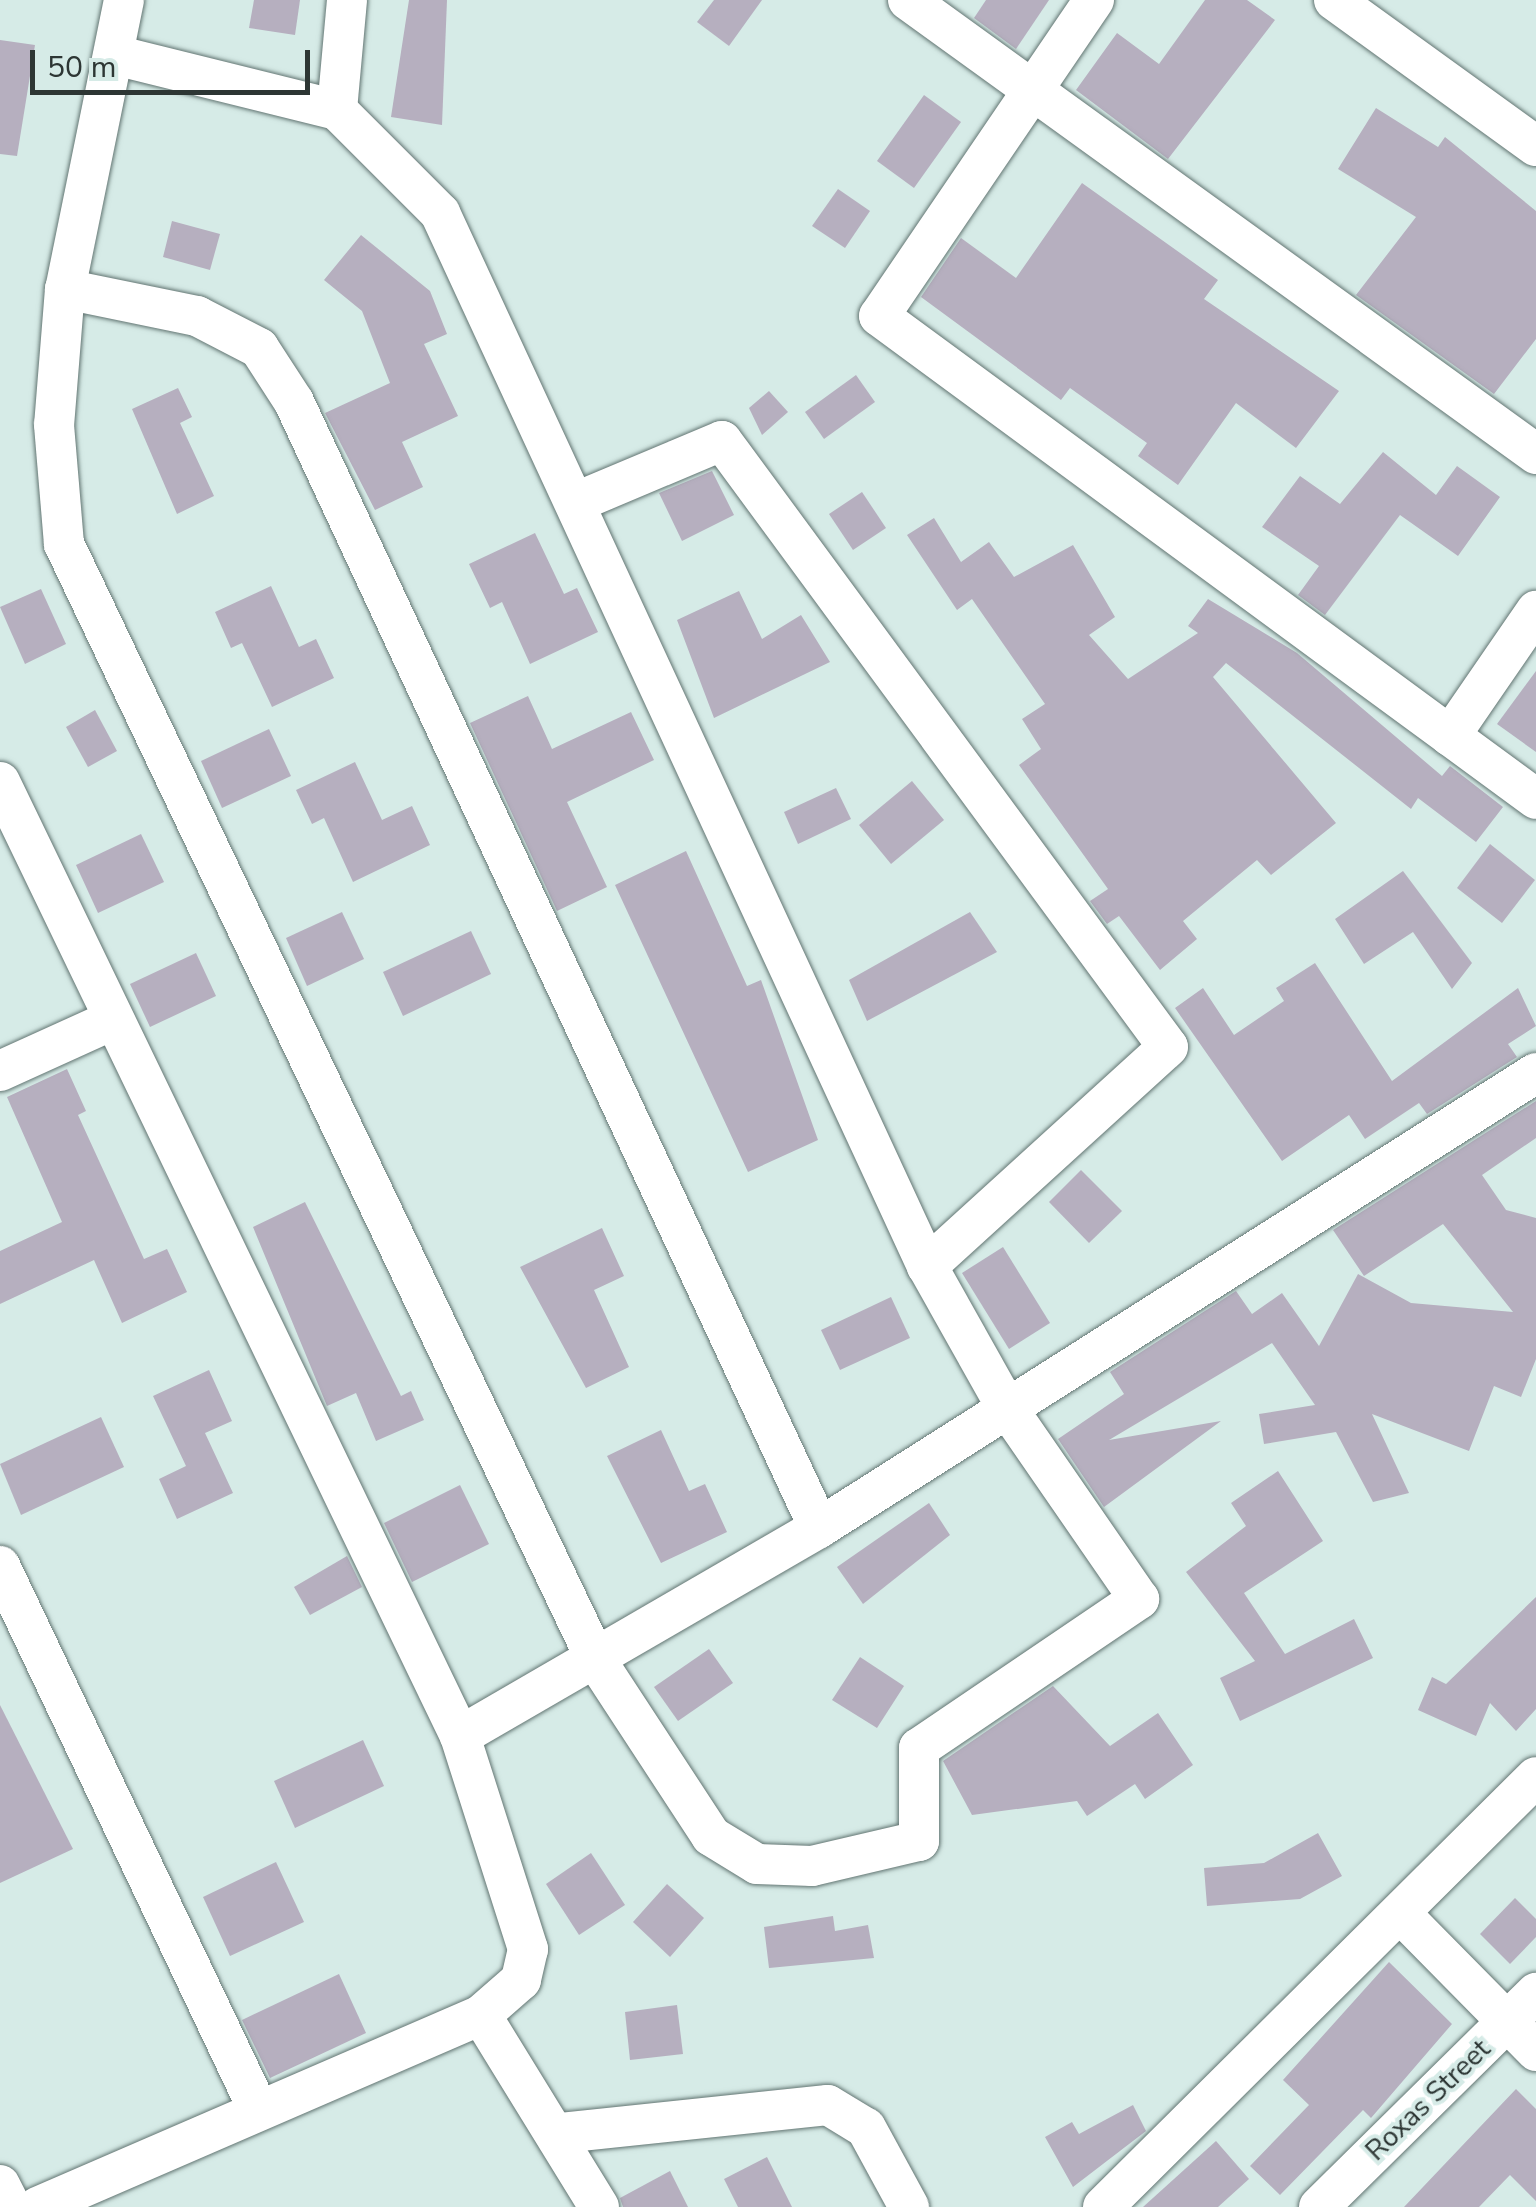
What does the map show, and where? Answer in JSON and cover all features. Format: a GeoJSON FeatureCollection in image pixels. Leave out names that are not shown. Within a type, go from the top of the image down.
{"type":"FeatureCollection","features":[{"type":"Feature","properties":{"kind":"street"},"geometry":{"type":"LineString","coordinates":[[119,56],[337,110],[440,213],[579,501],[927,1266],[1004,1403],[1139,1598],[919,1748],[919,1841],[812,1866],[757,1864],[710,1836],[596,1660],[64,544],[54,425],[66,289],[119,56],[124,0]]}},
{"type":"Feature","properties":{"kind":"street"},"geometry":{"type":"LineString","coordinates":[[337,110],[347,0]]}},
{"type":"Feature","properties":{"kind":"street"},"geometry":{"type":"LineString","coordinates":[[908,0],[1027,92],[1536,454]]}},
{"type":"Feature","properties":{"kind":"street"},"geometry":{"type":"LineString","coordinates":[[1094,0],[1027,92],[879,316],[1536,799]]}},
{"type":"Feature","properties":{"kind":"street"},"geometry":{"type":"LineString","coordinates":[[1334,0],[1536,146]]}},
{"type":"Feature","properties":{"kind":"street"},"geometry":{"type":"LineString","coordinates":[[66,289],[197,316],[259,348],[294,402],[819,1528]]}},
{"type":"Feature","properties":{"kind":"street"},"geometry":{"type":"LineString","coordinates":[[579,501],[722,441],[1168,1047],[927,1266]]}},
{"type":"Feature","properties":{"kind":"street"},"geometry":{"type":"LineString","coordinates":[[1450,736],[1536,611]]}},
{"type":"Feature","properties":{"kind":"street"},"geometry":{"type":"LineString","coordinates":[[0,782],[110,1021],[460,1736],[528,1948],[521,1980],[481,2015],[38,2207]]}},
{"type":"Feature","properties":{"kind":"street"},"geometry":{"type":"LineString","coordinates":[[0,1071],[110,1021]]}},
{"type":"Feature","properties":{"kind":"street"},"geometry":{"type":"LineString","coordinates":[[460,1736],[819,1528],[1004,1403],[1536,1073]]}},
{"type":"Feature","properties":{"kind":"street"},"geometry":{"type":"LineString","coordinates":[[0,1566],[258,2109]]}},
{"type":"Feature","properties":{"kind":"street"},"geometry":{"type":"LineString","coordinates":[[1103,2207],[1402,1915],[1536,1776]]}},
{"type":"Feature","properties":{"kind":"street"},"geometry":{"type":"LineString","coordinates":[[1402,1915],[1536,2052]]}},
{"type":"Feature","properties":{"kind":"street","name":"Roxas Street"},"geometry":{"type":"LineString","coordinates":[[1320,2207],[1536,1993]]}},
{"type":"Feature","properties":{"kind":"street"},"geometry":{"type":"LineString","coordinates":[[481,2015],[561,2134],[599,2207]]}},
{"type":"Feature","properties":{"kind":"street"},"geometry":{"type":"LineString","coordinates":[[561,2134],[828,2104],[852,2112],[909,2207]]}},
{"type":"Feature","properties":{"kind":"street"},"geometry":{"type":"LineString","coordinates":[[0,2185],[11,2207]]}},
{"type":"Feature","properties":{"kind":"building"},"geometry":{"type":"Polygon","coordinates":[[[254,0],[300,0],[295,35],[249,28],[254,0]]]}},
{"type":"Feature","properties":{"kind":"building"},"geometry":{"type":"Polygon","coordinates":[[[409,0],[447,0],[442,125],[391,117],[409,0]]]}},
{"type":"Feature","properties":{"kind":"building"},"geometry":{"type":"Polygon","coordinates":[[[714,0],[762,0],[729,46],[697,22],[714,0]]]}},
{"type":"Feature","properties":{"kind":"building"},"geometry":{"type":"Polygon","coordinates":[[[986,0],[1049,0],[1016,49],[974,18],[986,0]]]}},
{"type":"Feature","properties":{"kind":"building"},"geometry":{"type":"Polygon","coordinates":[[[1205,0],[1247,0],[1275,20],[1168,159],[1076,90],[1117,33],[1159,64],[1205,0]]]}},
{"type":"Feature","properties":{"kind":"building"},"geometry":{"type":"Polygon","coordinates":[[[0,40],[35,45],[17,156],[0,154],[0,40]]]}},
{"type":"Feature","properties":{"kind":"building"},"geometry":{"type":"Polygon","coordinates":[[[924,95],[961,122],[914,188],[877,161],[924,95]]]}},
{"type":"Feature","properties":{"kind":"building"},"geometry":{"type":"Polygon","coordinates":[[[1376,108],[1438,147],[1445,137],[1536,211],[1536,339],[1494,394],[1356,295],[1416,217],[1338,169],[1376,108]]]}},
{"type":"Feature","properties":{"kind":"building"},"geometry":{"type":"Polygon","coordinates":[[[1082,183],[1218,280],[1204,299],[1339,391],[1296,448],[1236,403],[1178,485],[1138,456],[1147,443],[1070,388],[1061,400],[921,297],[961,238],[1016,278],[1082,183]]]}},
{"type":"Feature","properties":{"kind":"building"},"geometry":{"type":"Polygon","coordinates":[[[838,189],[870,211],[845,248],[812,226],[838,189]]]}},
{"type":"Feature","properties":{"kind":"building"},"geometry":{"type":"Polygon","coordinates":[[[172,221],[220,234],[210,270],[163,257],[172,221]]]}},
{"type":"Feature","properties":{"kind":"building"},"geometry":{"type":"Polygon","coordinates":[[[361,235],[430,291],[447,334],[424,344],[458,416],[402,442],[423,487],[375,510],[325,413],[390,383],[362,311],[324,280],[361,235]]]}},
{"type":"Feature","properties":{"kind":"building"},"geometry":{"type":"Polygon","coordinates":[[[856,375],[875,402],[824,439],[805,412],[856,375]]]}},
{"type":"Feature","properties":{"kind":"building"},"geometry":{"type":"Polygon","coordinates":[[[178,388],[192,417],[180,423],[214,496],[177,514],[132,409],[178,388]]]}},
{"type":"Feature","properties":{"kind":"building"},"geometry":{"type":"Polygon","coordinates":[[[769,391],[788,412],[762,435],[749,408],[769,391]]]}},
{"type":"Feature","properties":{"kind":"building"},"geometry":{"type":"Polygon","coordinates":[[[1383,452],[1436,495],[1457,466],[1500,497],[1458,556],[1400,515],[1325,615],[1298,595],[1319,566],[1262,527],[1300,476],[1340,504],[1383,452]]]}},
{"type":"Feature","properties":{"kind":"building"},"geometry":{"type":"Polygon","coordinates":[[[712,471],[734,515],[682,541],[659,493],[712,471]]]}},
{"type":"Feature","properties":{"kind":"building"},"geometry":{"type":"Polygon","coordinates":[[[862,492],[886,528],[853,550],[829,514],[862,492]]]}},
{"type":"Feature","properties":{"kind":"building"},"geometry":{"type":"Polygon","coordinates":[[[934,518],[961,562],[989,542],[1014,577],[1073,545],[1115,617],[1089,635],[1128,679],[1198,633],[1188,626],[1208,599],[1297,653],[1442,776],[1450,766],[1503,807],[1476,842],[1418,798],[1411,809],[1226,663],[1213,677],[1336,823],[1271,875],[1257,860],[1183,921],[1197,939],[1160,970],[1119,916],[1107,924],[1090,901],[1108,889],[1019,765],[1041,749],[1022,719],[1045,704],[972,599],[957,610],[907,535],[934,518]]]}},
{"type":"Feature","properties":{"kind":"building"},"geometry":{"type":"Polygon","coordinates":[[[535,533],[564,594],[577,588],[598,632],[530,664],[502,602],[490,608],[469,564],[535,533]]]}},
{"type":"Feature","properties":{"kind":"building"},"geometry":{"type":"Polygon","coordinates":[[[271,586],[299,647],[316,639],[334,678],[272,707],[242,643],[231,648],[215,612],[271,586]]]}},
{"type":"Feature","properties":{"kind":"building"},"geometry":{"type":"Polygon","coordinates":[[[41,589],[66,644],[25,664],[0,607],[41,589]]]}},
{"type":"Feature","properties":{"kind":"building"},"geometry":{"type":"Polygon","coordinates":[[[739,591],[762,639],[801,615],[830,662],[714,718],[677,620],[739,591]]]}},
{"type":"Feature","properties":{"kind":"building"},"geometry":{"type":"Polygon","coordinates":[[[1536,671],[1536,752],[1497,724],[1536,671]]]}},
{"type":"Feature","properties":{"kind":"building"},"geometry":{"type":"Polygon","coordinates":[[[528,696],[552,749],[631,712],[654,760],[567,802],[607,887],[557,911],[470,723],[528,696]]]}},
{"type":"Feature","properties":{"kind":"building"},"geometry":{"type":"Polygon","coordinates":[[[95,710],[117,751],[88,767],[66,727],[95,710]]]}},
{"type":"Feature","properties":{"kind":"building"},"geometry":{"type":"Polygon","coordinates":[[[269,729],[291,776],[222,808],[201,761],[269,729]]]}},
{"type":"Feature","properties":{"kind":"building"},"geometry":{"type":"Polygon","coordinates":[[[355,762],[382,820],[412,806],[430,845],[353,882],[324,818],[312,824],[296,790],[355,762]]]}},
{"type":"Feature","properties":{"kind":"building"},"geometry":{"type":"Polygon","coordinates":[[[912,781],[944,820],[891,864],[859,825],[912,781]]]}},
{"type":"Feature","properties":{"kind":"building"},"geometry":{"type":"Polygon","coordinates":[[[836,788],[851,819],[798,844],[784,812],[836,788]]]}},
{"type":"Feature","properties":{"kind":"building"},"geometry":{"type":"Polygon","coordinates":[[[141,834],[164,882],[98,913],[76,865],[141,834]]]}},
{"type":"Feature","properties":{"kind":"building"},"geometry":{"type":"Polygon","coordinates":[[[1490,844],[1535,880],[1502,923],[1457,888],[1490,844]]]}},
{"type":"Feature","properties":{"kind":"building"},"geometry":{"type":"Polygon","coordinates":[[[686,851],[747,986],[761,980],[818,1140],[748,1172],[615,885],[686,851]]]}},
{"type":"Feature","properties":{"kind":"building"},"geometry":{"type":"Polygon","coordinates":[[[1403,871],[1472,963],[1452,989],[1413,932],[1364,964],[1335,919],[1403,871]]]}},
{"type":"Feature","properties":{"kind":"building"},"geometry":{"type":"Polygon","coordinates":[[[342,912],[364,959],[307,986],[286,938],[342,912]]]}},
{"type":"Feature","properties":{"kind":"building"},"geometry":{"type":"Polygon","coordinates":[[[970,912],[997,952],[867,1021],[849,980],[970,912]]]}},
{"type":"Feature","properties":{"kind":"building"},"geometry":{"type":"Polygon","coordinates":[[[471,931],[491,974],[403,1016],[383,972],[471,931]]]}},
{"type":"Feature","properties":{"kind":"building"},"geometry":{"type":"Polygon","coordinates":[[[196,953],[216,996],[150,1027],[130,984],[196,953]]]}},
{"type":"Feature","properties":{"kind":"building"},"geometry":{"type":"Polygon","coordinates":[[[1315,963],[1392,1081],[1518,988],[1536,1026],[1508,1044],[1517,1057],[1427,1114],[1419,1103],[1365,1139],[1349,1115],[1282,1161],[1175,1008],[1203,988],[1234,1035],[1284,1001],[1276,988],[1315,963]]]}},
{"type":"Feature","properties":{"kind":"building"},"geometry":{"type":"Polygon","coordinates":[[[67,1069],[86,1111],[78,1115],[144,1259],[167,1249],[187,1292],[122,1323],[94,1260],[0,1304],[0,1251],[62,1222],[7,1097],[67,1069]]]}},
{"type":"Feature","properties":{"kind":"building"},"geometry":{"type":"Polygon","coordinates":[[[1536,1101],[1536,1138],[1482,1175],[1506,1210],[1536,1218],[1536,1359],[1521,1397],[1494,1386],[1469,1451],[1372,1414],[1409,1493],[1373,1502],[1336,1432],[1264,1444],[1259,1414],[1315,1405],[1272,1343],[1109,1440],[1221,1421],[1104,1507],[1058,1439],[1124,1394],[1110,1372],[1236,1291],[1252,1314],[1282,1293],[1319,1346],[1358,1274],[1411,1303],[1513,1312],[1443,1224],[1364,1276],[1333,1230],[1536,1101]]]}},
{"type":"Feature","properties":{"kind":"building"},"geometry":{"type":"Polygon","coordinates":[[[1081,1170],[1122,1211],[1089,1243],[1049,1202],[1081,1170]]]}},
{"type":"Feature","properties":{"kind":"building"},"geometry":{"type":"Polygon","coordinates":[[[305,1202],[401,1396],[411,1391],[424,1420],[376,1441],[356,1393],[327,1406],[253,1227],[305,1202]]]}},
{"type":"Feature","properties":{"kind":"building"},"geometry":{"type":"Polygon","coordinates":[[[602,1228],[624,1276],[594,1290],[629,1367],[586,1388],[520,1267],[602,1228]]]}},
{"type":"Feature","properties":{"kind":"building"},"geometry":{"type":"Polygon","coordinates":[[[1003,1247],[1050,1323],[1009,1349],[962,1273],[1003,1247]]]}},
{"type":"Feature","properties":{"kind":"building"},"geometry":{"type":"Polygon","coordinates":[[[891,1297],[910,1338],[840,1370],[821,1330],[891,1297]]]}},
{"type":"Feature","properties":{"kind":"building"},"geometry":{"type":"Polygon","coordinates":[[[209,1370],[232,1421],[205,1433],[233,1493],[177,1519],[159,1479],[186,1466],[153,1396],[209,1370]]]}},
{"type":"Feature","properties":{"kind":"building"},"geometry":{"type":"Polygon","coordinates":[[[101,1417],[124,1467],[21,1515],[0,1464],[101,1417]]]}},
{"type":"Feature","properties":{"kind":"building"},"geometry":{"type":"Polygon","coordinates":[[[661,1430],[689,1491],[705,1484],[727,1532],[661,1563],[607,1456],[661,1430]]]}},
{"type":"Feature","properties":{"kind":"building"},"geometry":{"type":"Polygon","coordinates":[[[1278,1471],[1323,1541],[1244,1593],[1285,1654],[1354,1619],[1373,1658],[1240,1721],[1220,1678],[1255,1661],[1186,1572],[1246,1526],[1231,1503],[1278,1471]]]}},
{"type":"Feature","properties":{"kind":"building"},"geometry":{"type":"Polygon","coordinates":[[[460,1485],[489,1544],[412,1582],[384,1523],[460,1485]]]}},
{"type":"Feature","properties":{"kind":"building"},"geometry":{"type":"Polygon","coordinates":[[[929,1503],[950,1535],[863,1604],[837,1567],[929,1503]]]}},
{"type":"Feature","properties":{"kind":"building"},"geometry":{"type":"Polygon","coordinates":[[[347,1556],[362,1587],[310,1615],[294,1587],[347,1556]]]}},
{"type":"Feature","properties":{"kind":"building"},"geometry":{"type":"Polygon","coordinates":[[[1536,1597],[1536,1709],[1516,1731],[1490,1703],[1476,1736],[1418,1710],[1432,1677],[1446,1684],[1536,1597]]]}},
{"type":"Feature","properties":{"kind":"building"},"geometry":{"type":"Polygon","coordinates":[[[709,1649],[733,1683],[678,1721],[654,1687],[709,1649]]]}},
{"type":"Feature","properties":{"kind":"building"},"geometry":{"type":"Polygon","coordinates":[[[860,1657],[904,1686],[877,1728],[832,1700],[860,1657]]]}},
{"type":"Feature","properties":{"kind":"building"},"geometry":{"type":"Polygon","coordinates":[[[1053,1686],[1110,1746],[1158,1713],[1193,1765],[1145,1799],[1135,1784],[1087,1816],[1077,1801],[972,1815],[943,1761],[1053,1686]]]}},
{"type":"Feature","properties":{"kind":"building"},"geometry":{"type":"Polygon","coordinates":[[[0,1705],[73,1849],[0,1883],[0,1705]]]}},
{"type":"Feature","properties":{"kind":"building"},"geometry":{"type":"Polygon","coordinates":[[[363,1740],[384,1786],[295,1828],[274,1781],[363,1740]]]}},
{"type":"Feature","properties":{"kind":"building"},"geometry":{"type":"Polygon","coordinates":[[[1318,1833],[1342,1876],[1300,1899],[1207,1906],[1204,1868],[1264,1863],[1318,1833]]]}},
{"type":"Feature","properties":{"kind":"building"},"geometry":{"type":"Polygon","coordinates":[[[591,1853],[625,1905],[579,1935],[546,1884],[591,1853]]]}},
{"type":"Feature","properties":{"kind":"building"},"geometry":{"type":"Polygon","coordinates":[[[276,1862],[304,1922],[230,1956],[203,1897],[276,1862]]]}},
{"type":"Feature","properties":{"kind":"building"},"geometry":{"type":"Polygon","coordinates":[[[667,1884],[704,1918],[670,1957],[633,1922],[667,1884]]]}},
{"type":"Feature","properties":{"kind":"building"},"geometry":{"type":"Polygon","coordinates":[[[1515,1898],[1536,1919],[1536,1937],[1510,1964],[1480,1934],[1515,1898]]]}},
{"type":"Feature","properties":{"kind":"building"},"geometry":{"type":"Polygon","coordinates":[[[833,1916],[835,1931],[868,1925],[874,1958],[769,1968],[764,1927],[833,1916]]]}},
{"type":"Feature","properties":{"kind":"building"},"geometry":{"type":"Polygon","coordinates":[[[1389,1962],[1452,2024],[1371,2118],[1363,2110],[1280,2195],[1250,2166],[1309,2105],[1283,2080],[1389,1962]]]}},
{"type":"Feature","properties":{"kind":"building"},"geometry":{"type":"Polygon","coordinates":[[[339,1974],[366,2033],[270,2078],[242,2020],[339,1974]]]}},
{"type":"Feature","properties":{"kind":"building"},"geometry":{"type":"Polygon","coordinates":[[[677,2005],[683,2054],[630,2060],[625,2012],[677,2005]]]}},
{"type":"Feature","properties":{"kind":"building"},"geometry":{"type":"Polygon","coordinates":[[[1516,2089],[1536,2109],[1536,2201],[1510,2175],[1479,2207],[1404,2207],[1516,2089]]]}},
{"type":"Feature","properties":{"kind":"building"},"geometry":{"type":"Polygon","coordinates":[[[1133,2105],[1146,2131],[1073,2187],[1045,2137],[1072,2122],[1079,2134],[1133,2105]]]}},
{"type":"Feature","properties":{"kind":"building"},"geometry":{"type":"Polygon","coordinates":[[[1216,2141],[1249,2179],[1218,2207],[1143,2207],[1216,2141]]]}},
{"type":"Feature","properties":{"kind":"building"},"geometry":{"type":"Polygon","coordinates":[[[767,2157],[792,2207],[738,2207],[724,2179],[767,2157]]]}},
{"type":"Feature","properties":{"kind":"building"},"geometry":{"type":"Polygon","coordinates":[[[670,2171],[688,2207],[623,2207],[620,2198],[670,2171]]]}}]}
